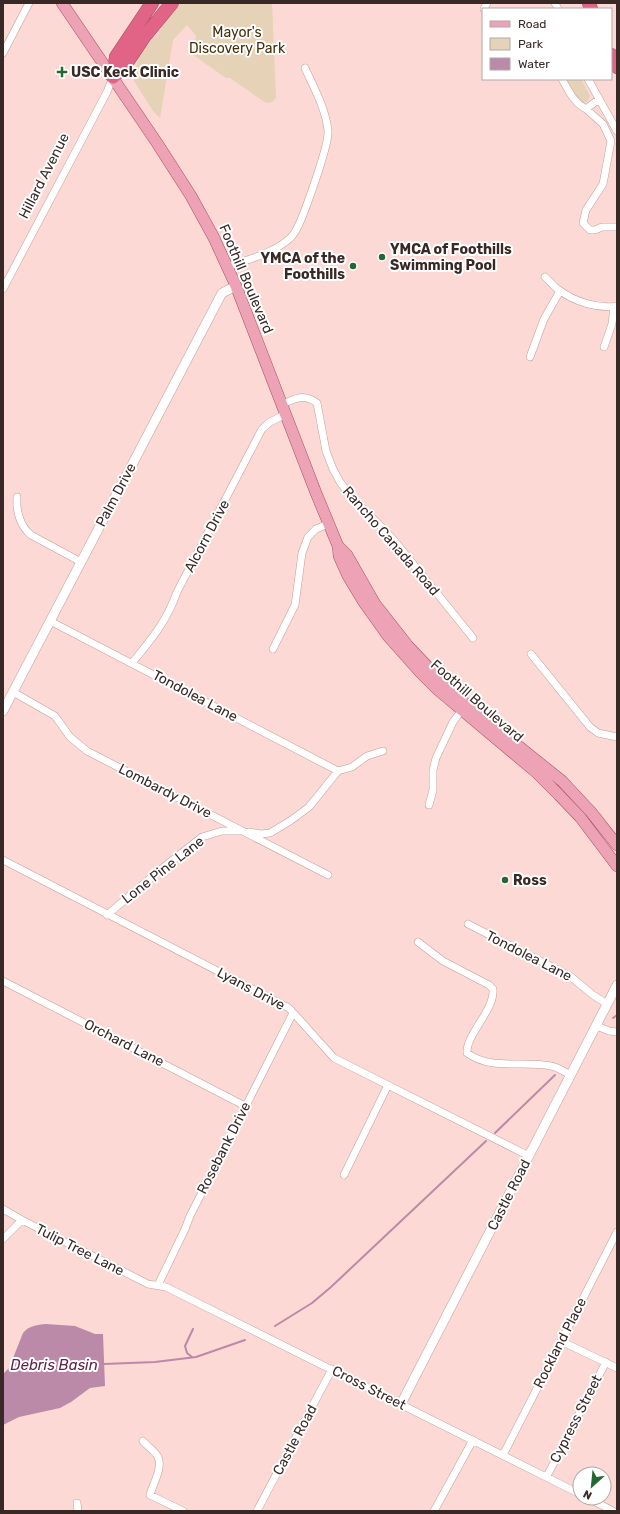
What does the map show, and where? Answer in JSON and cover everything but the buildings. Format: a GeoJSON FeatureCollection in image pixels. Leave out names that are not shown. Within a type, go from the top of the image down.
{"type":"FeatureCollection","features":[{"type":"Feature","properties":{"kind":"highway","name":"Hillard Avenue"},"geometry":{"type":"LineString","coordinates":[[113,77],[116,57],[152,3]]}},
{"type":"Feature","properties":{"kind":"highway","name":"Hillard Avenue"},"geometry":{"type":"LineString","coordinates":[[113,77],[124,67],[148,31],[172,3]]}},
{"type":"Feature","properties":{"kind":"highway"},"geometry":{"type":"LineString","coordinates":[[612,57],[617,67]]}},
{"type":"Feature","properties":{"kind":"main road","name":"Foothill Boulevard"},"geometry":{"type":"LineString","coordinates":[[62,3],[113,77],[190,196],[214,238],[236,286],[328,524],[338,546],[339,556],[348,576],[376,619],[420,672],[518,751],[562,781],[576,795],[617,845]]}},
{"type":"Feature","properties":{"kind":"main road","name":"Foothill Boulevard"},"geometry":{"type":"LineString","coordinates":[[518,751],[580,817],[616,861]]}},
{"type":"Feature","properties":{"kind":"street"},"geometry":{"type":"LineString","coordinates":[[3,53],[29,3]]}},
{"type":"Feature","properties":{"kind":"street"},"geometry":{"type":"LineString","coordinates":[[228,267],[281,246],[294,234],[300,223],[323,156],[328,131],[322,104],[306,68]]}},
{"type":"Feature","properties":{"kind":"street","name":"Hillard Avenue"},"geometry":{"type":"LineString","coordinates":[[3,290],[113,77]]}},
{"type":"Feature","properties":{"kind":"street"},"geometry":{"type":"LineString","coordinates":[[563,80],[573,99],[603,124],[614,140],[603,184],[586,210],[583,223],[590,230],[595,230],[602,227],[617,227]]}},
{"type":"Feature","properties":{"kind":"street"},"geometry":{"type":"LineString","coordinates":[[589,80],[617,131]]}},
{"type":"Feature","properties":{"kind":"street"},"geometry":{"type":"LineString","coordinates":[[586,109],[599,99]]}},
{"type":"Feature","properties":{"kind":"street"},"geometry":{"type":"LineString","coordinates":[[545,277],[560,291],[586,304],[615,306],[612,324],[604,347]]}},
{"type":"Feature","properties":{"kind":"street","name":"Palm Drive"},"geometry":{"type":"LineString","coordinates":[[3,711],[222,293],[236,286]]}},
{"type":"Feature","properties":{"kind":"street"},"geometry":{"type":"LineString","coordinates":[[530,357],[544,319],[560,291]]}},
{"type":"Feature","properties":{"kind":"street","name":"Rancho Canada Road"},"geometry":{"type":"LineString","coordinates":[[284,409],[301,397],[307,397],[317,403],[326,451],[340,482],[350,495],[393,539],[473,638]]}},
{"type":"Feature","properties":{"kind":"street","name":"Alcorn Drive"},"geometry":{"type":"LineString","coordinates":[[132,663],[160,629],[165,620],[177,592],[262,429],[284,409]]}},
{"type":"Feature","properties":{"kind":"street"},"geometry":{"type":"LineString","coordinates":[[17,497],[16,504],[21,525],[31,535],[81,562]]}},
{"type":"Feature","properties":{"kind":"street"},"geometry":{"type":"LineString","coordinates":[[273,649],[295,605],[302,553],[308,537],[316,529],[328,524]]}},
{"type":"Feature","properties":{"kind":"street","name":"Tondolea Lane"},"geometry":{"type":"LineString","coordinates":[[50,621],[338,771]]}},
{"type":"Feature","properties":{"kind":"street"},"geometry":{"type":"LineString","coordinates":[[531,654],[590,727],[598,733],[617,737]]}},
{"type":"Feature","properties":{"kind":"street","name":"Lombardy Drive"},"geometry":{"type":"LineString","coordinates":[[13,692],[55,716],[70,737],[87,751],[328,875]]}},
{"type":"Feature","properties":{"kind":"street"},"geometry":{"type":"LineString","coordinates":[[429,805],[433,790],[432,770],[436,758],[453,722],[464,707]]}},
{"type":"Feature","properties":{"kind":"street","name":"Lone Pine Lane"},"geometry":{"type":"LineString","coordinates":[[107,915],[202,837],[222,831],[242,831],[265,834],[290,821],[309,807],[338,771],[352,767],[367,756],[383,751]]}},
{"type":"Feature","properties":{"kind":"street","name":"Lyans Drive"},"geometry":{"type":"LineString","coordinates":[[3,860],[289,1008],[334,1058],[529,1156]]}},
{"type":"Feature","properties":{"kind":"street","name":"Tondolea Lane"},"geometry":{"type":"LineString","coordinates":[[468,924],[570,976],[593,995],[608,1004]]}},
{"type":"Feature","properties":{"kind":"street"},"geometry":{"type":"LineString","coordinates":[[418,942],[443,961],[493,988],[491,1002],[469,1044],[467,1053],[480,1060],[490,1063],[551,1066],[571,1075]]}},
{"type":"Feature","properties":{"kind":"street","name":"Orchard Lane"},"geometry":{"type":"LineString","coordinates":[[3,981],[245,1106]]}},
{"type":"Feature","properties":{"kind":"street","name":"Castle Road"},"geometry":{"type":"LineString","coordinates":[[401,1404],[617,985]]}},
{"type":"Feature","properties":{"kind":"street","name":"Rosebank Drive"},"geometry":{"type":"LineString","coordinates":[[158,1285],[190,1216],[293,1013]]}},
{"type":"Feature","properties":{"kind":"street"},"geometry":{"type":"LineString","coordinates":[[597,1026],[609,1031],[617,1032]]}},
{"type":"Feature","properties":{"kind":"street"},"geometry":{"type":"LineString","coordinates":[[344,1175],[388,1085]]}},
{"type":"Feature","properties":{"kind":"street","name":"Tulip Tree Lane"},"geometry":{"type":"LineString","coordinates":[[3,1209],[148,1284],[158,1285]]}},
{"type":"Feature","properties":{"kind":"street"},"geometry":{"type":"LineString","coordinates":[[3,1239],[22,1220]]}},
{"type":"Feature","properties":{"kind":"street","name":"Rockland Place"},"geometry":{"type":"LineString","coordinates":[[503,1455],[617,1232]]}},
{"type":"Feature","properties":{"kind":"street","name":"Cross Street"},"geometry":{"type":"LineString","coordinates":[[158,1285],[166,1287],[332,1369],[572,1490]]}},
{"type":"Feature","properties":{"kind":"street"},"geometry":{"type":"LineString","coordinates":[[561,1341],[617,1368]]}},
{"type":"Feature","properties":{"kind":"street","name":"Cypress Street"},"geometry":{"type":"LineString","coordinates":[[547,1476],[606,1362]]}},
{"type":"Feature","properties":{"kind":"street","name":"Castle Road"},"geometry":{"type":"LineString","coordinates":[[257,1511],[332,1369]]}},
{"type":"Feature","properties":{"kind":"street"},"geometry":{"type":"LineString","coordinates":[[434,1511],[473,1440]]}},
{"type":"Feature","properties":{"kind":"street"},"geometry":{"type":"LineString","coordinates":[[143,1441],[158,1457],[160,1468],[150,1494],[182,1511]]}},
{"type":"Feature","properties":{"kind":"street"},"geometry":{"type":"LineString","coordinates":[[77,1502],[78,1511]]}},
{"type":"Feature","properties":{"kind":"street"},"geometry":{"type":"LineString","coordinates":[[603,1506],[613,1511]]}},
{"type":"Feature","properties":{"kind":"green space","name":"Mayor's Discovery Park"},"geometry":{"type":"Polygon","coordinates":[[[181,3],[272,3],[276,98],[272,102],[266,103],[230,78],[226,78],[192,54],[196,36],[187,25],[173,40],[160,118],[153,111],[134,81],[134,73],[140,55],[153,38],[158,35],[167,17],[173,14],[181,3]]]}},
{"type":"Feature","properties":{"kind":"green space"},"geometry":{"type":"Polygon","coordinates":[[[567,80],[582,80],[590,96],[587,102],[582,102],[575,96],[567,80]]]}},
{"type":"Feature","properties":{"kind":"water","name":"Debris Basin"},"geometry":{"type":"Polygon","coordinates":[[[46,1324],[75,1326],[95,1334],[103,1334],[105,1386],[90,1388],[60,1408],[19,1417],[3,1425],[3,1374],[9,1368],[23,1333],[31,1327],[46,1324]]]}},
{"type":"Feature","properties":{"kind":"waterway"},"geometry":{"type":"LineString","coordinates":[[613,1018],[617,1015]]}},
{"type":"Feature","properties":{"kind":"waterway"},"geometry":{"type":"LineString","coordinates":[[495,1133],[555,1075]]}},
{"type":"Feature","properties":{"kind":"waterway"},"geometry":{"type":"LineString","coordinates":[[275,1326],[312,1303],[331,1287],[486,1141]]}},
{"type":"Feature","properties":{"kind":"waterway"},"geometry":{"type":"LineString","coordinates":[[192,1357],[187,1353],[185,1346],[193,1329]]}},
{"type":"Feature","properties":{"kind":"waterway"},"geometry":{"type":"LineString","coordinates":[[104,1364],[155,1362],[196,1357],[245,1340]]}},
{"type":"Feature","properties":{"kind":"place","name":"USC Keck Clinic"},"geometry":{"type":"Point","coordinates":[62,72]}},
{"type":"Feature","properties":{"kind":"place","name":"YMCA of Foothills Swimming Pool"},"geometry":{"type":"Point","coordinates":[382,257]}},
{"type":"Feature","properties":{"kind":"place","name":"YMCA of the Foothills"},"geometry":{"type":"Point","coordinates":[353,266]}},
{"type":"Feature","properties":{"kind":"place","name":"Ross"},"geometry":{"type":"Point","coordinates":[505,880]}}]}
